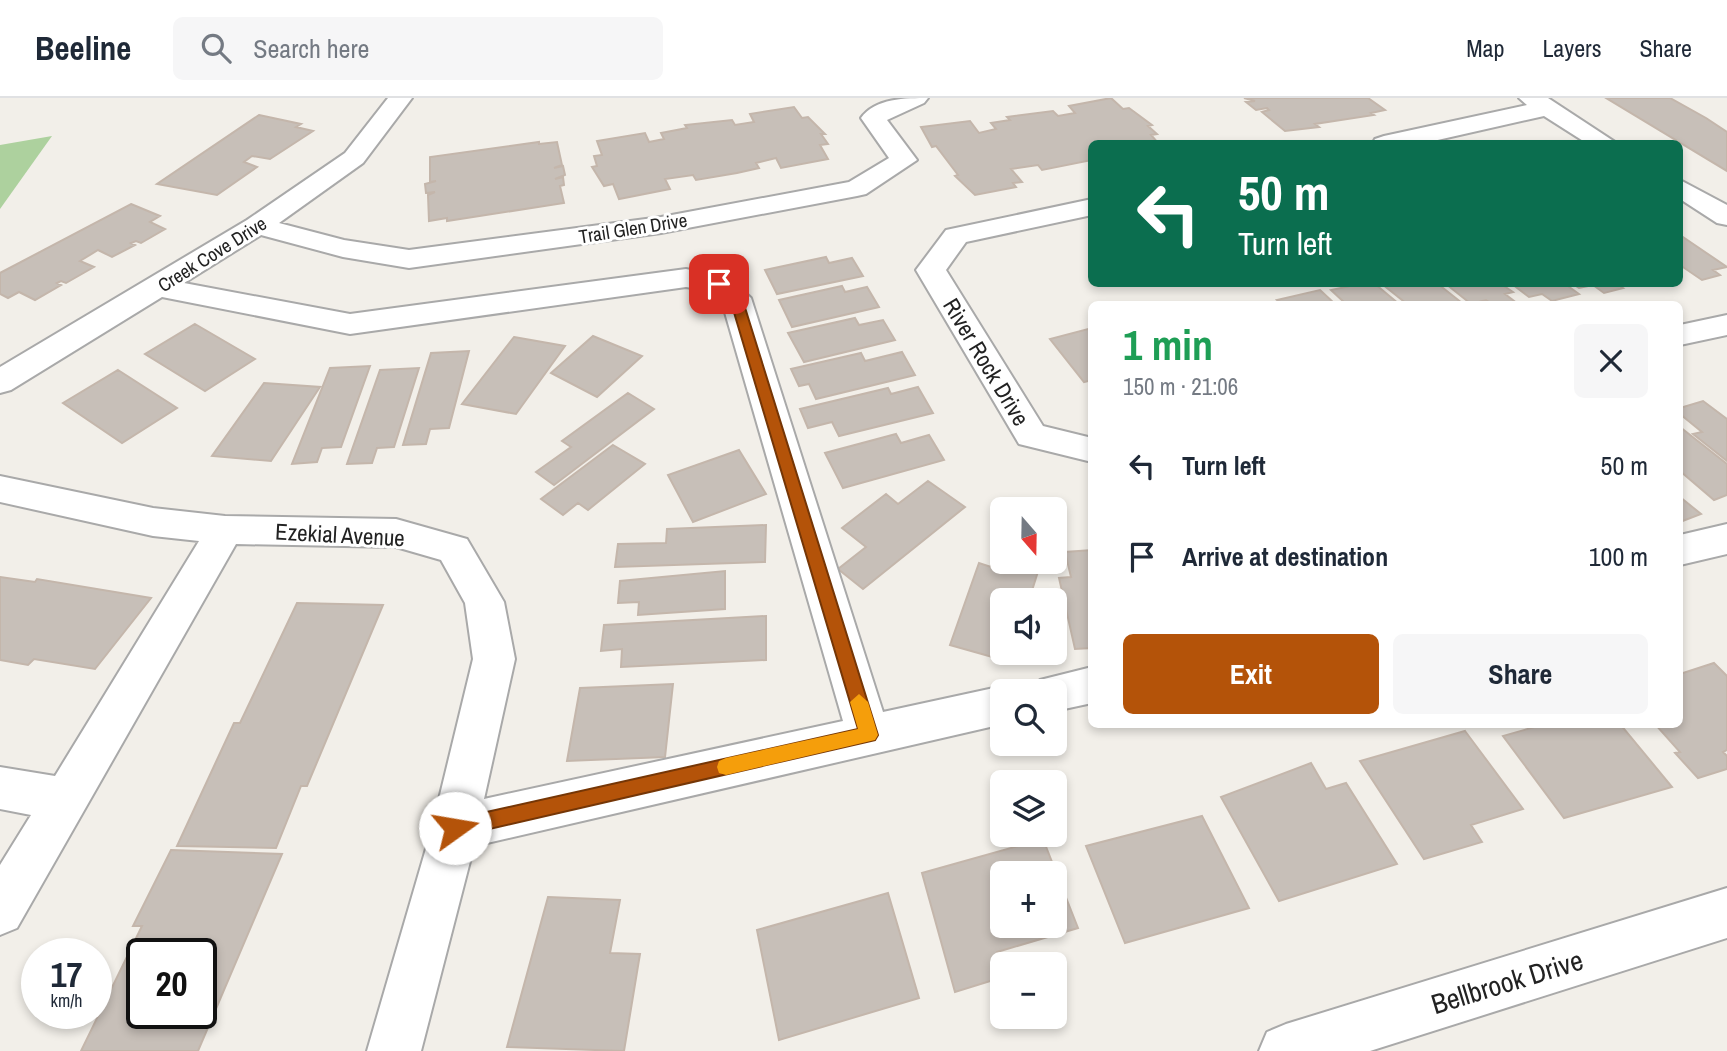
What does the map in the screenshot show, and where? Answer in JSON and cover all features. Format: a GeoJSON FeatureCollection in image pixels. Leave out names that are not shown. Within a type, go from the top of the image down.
{"type":"FeatureCollection","features":[{"type":"Feature","properties":{"kind":"street","name":"Creek Cove Drive"},"geometry":{"type":"LineString","coordinates":[[0,382],[257,226],[354,158],[400,98]]}},
{"type":"Feature","properties":{"kind":"street","name":"Trail Glen Drive"},"geometry":{"type":"LineString","coordinates":[[257,226],[343,248],[409,260],[661,225],[857,188],[904,160],[873,118],[916,98]]}},
{"type":"Feature","properties":{"kind":"street"},"geometry":{"type":"LineString","coordinates":[[1399,140],[1539,103],[1599,140]]}},
{"type":"Feature","properties":{"kind":"street"},"geometry":{"type":"LineString","coordinates":[[1683,190],[1727,217]]}},
{"type":"Feature","properties":{"kind":"street","name":"River Rock Drive"},"geometry":{"type":"LineString","coordinates":[[1088,208],[956,236],[931,270],[1031,435],[1088,449]]}},
{"type":"Feature","properties":{"kind":"street"},"geometry":{"type":"LineString","coordinates":[[159,287],[350,324],[687,278],[719,284],[736,298],[869,735]]}},
{"type":"Feature","properties":{"kind":"street"},"geometry":{"type":"LineString","coordinates":[[1683,334],[1727,325]]}},
{"type":"Feature","properties":{"kind":"street","name":"Ezekial Avenue"},"geometry":{"type":"LineString","coordinates":[[0,489],[153,522],[225,530],[396,533],[454,550],[484,602],[494,659],[455,828],[394,1051]]}},
{"type":"Feature","properties":{"kind":"street"},"geometry":{"type":"LineString","coordinates":[[0,911],[225,530]]}},
{"type":"Feature","properties":{"kind":"street"},"geometry":{"type":"LineString","coordinates":[[1683,549],[1727,539]]}},
{"type":"Feature","properties":{"kind":"street"},"geometry":{"type":"LineString","coordinates":[[1067,690],[1088,686]]}},
{"type":"Feature","properties":{"kind":"street"},"geometry":{"type":"LineString","coordinates":[[455,828],[990,708]]}},
{"type":"Feature","properties":{"kind":"street"},"geometry":{"type":"LineString","coordinates":[[0,788],[64,799]]}},
{"type":"Feature","properties":{"kind":"street","name":"Bellbrook Drive"},"geometry":{"type":"LineString","coordinates":[[1286,1051],[1727,913]]}},
{"type":"Feature","properties":{"kind":"green space"},"geometry":{"type":"Polygon","coordinates":[[[52,136],[0,209],[0,145],[52,136]]]}},
{"type":"Feature","properties":{"kind":"building"},"geometry":{"type":"Polygon","coordinates":[[[1111,98],[1123,109],[1129,108],[1152,125],[1148,126],[1157,134],[1151,135],[1155,140],[1088,140],[1088,161],[1042,170],[1038,165],[1011,169],[1022,182],[1013,183],[1016,187],[975,195],[955,176],[958,175],[936,146],[932,147],[921,127],[970,121],[979,133],[996,129],[991,123],[1010,120],[1007,117],[1053,111],[1058,116],[1075,113],[1069,106],[1111,98]]]}},
{"type":"Feature","properties":{"kind":"building"},"geometry":{"type":"Polygon","coordinates":[[[1244,98],[1368,98],[1385,110],[1371,113],[1374,115],[1315,124],[1319,127],[1285,131],[1262,112],[1269,110],[1267,108],[1256,110],[1246,102],[1255,101],[1244,98]]]}},
{"type":"Feature","properties":{"kind":"building"},"geometry":{"type":"Polygon","coordinates":[[[1606,98],[1670,98],[1706,118],[1727,132],[1727,171],[1683,144],[1683,140],[1676,140],[1606,98]]]}},
{"type":"Feature","properties":{"kind":"building"},"geometry":{"type":"Polygon","coordinates":[[[794,107],[802,118],[808,117],[825,134],[821,134],[828,144],[820,145],[828,159],[781,168],[776,158],[756,163],[759,168],[737,173],[696,180],[693,175],[665,179],[670,189],[619,199],[613,184],[604,186],[592,167],[597,166],[594,156],[602,155],[597,141],[645,133],[649,142],[664,139],[661,133],[687,128],[685,125],[732,120],[735,125],[754,122],[750,114],[794,107]]]}},
{"type":"Feature","properties":{"kind":"building"},"geometry":{"type":"Polygon","coordinates":[[[259,115],[301,124],[296,127],[313,131],[270,159],[252,156],[244,162],[257,167],[217,195],[157,184],[259,115]]]}},
{"type":"Feature","properties":{"kind":"building"},"geometry":{"type":"Polygon","coordinates":[[[539,142],[557,142],[562,165],[554,168],[563,166],[565,175],[555,179],[563,177],[564,185],[560,186],[564,203],[447,221],[447,218],[429,221],[428,195],[435,192],[426,193],[425,184],[436,181],[430,182],[430,157],[539,142]]]}},
{"type":"Feature","properties":{"kind":"building"},"geometry":{"type":"Polygon","coordinates":[[[131,204],[160,216],[150,222],[165,229],[141,243],[131,243],[135,245],[112,257],[98,250],[80,261],[94,267],[66,283],[57,283],[61,285],[35,300],[19,292],[8,298],[0,294],[0,273],[131,204]]]}},
{"type":"Feature","properties":{"kind":"building"},"geometry":{"type":"Polygon","coordinates":[[[1683,237],[1727,267],[1713,270],[1720,275],[1702,280],[1683,267],[1683,237]]]}},
{"type":"Feature","properties":{"kind":"building"},"geometry":{"type":"Polygon","coordinates":[[[826,257],[829,263],[852,258],[863,276],[777,294],[765,270],[826,257]]]}},
{"type":"Feature","properties":{"kind":"building"},"geometry":{"type":"Polygon","coordinates":[[[842,286],[845,292],[867,287],[879,307],[792,327],[779,300],[842,286]]]}},
{"type":"Feature","properties":{"kind":"building"},"geometry":{"type":"Polygon","coordinates":[[[1379,287],[1395,301],[1343,301],[1331,290],[1379,287]]]}},
{"type":"Feature","properties":{"kind":"building"},"geometry":{"type":"Polygon","coordinates":[[[1386,287],[1442,287],[1459,301],[1403,301],[1386,287]]]}},
{"type":"Feature","properties":{"kind":"building"},"geometry":{"type":"Polygon","coordinates":[[[1450,287],[1506,287],[1513,292],[1505,294],[1514,301],[1486,300],[1467,301],[1450,287]]]}},
{"type":"Feature","properties":{"kind":"building"},"geometry":{"type":"Polygon","coordinates":[[[1516,287],[1569,287],[1579,294],[1552,301],[1542,294],[1529,297],[1516,287]]]}},
{"type":"Feature","properties":{"kind":"building"},"geometry":{"type":"Polygon","coordinates":[[[1596,287],[1623,288],[1604,293],[1596,287]]]}},
{"type":"Feature","properties":{"kind":"building"},"geometry":{"type":"Polygon","coordinates":[[[1320,290],[1332,301],[1278,301],[1320,290]]]}},
{"type":"Feature","properties":{"kind":"building"},"geometry":{"type":"Polygon","coordinates":[[[855,318],[859,325],[883,320],[895,340],[804,362],[788,333],[855,318]]]}},
{"type":"Feature","properties":{"kind":"building"},"geometry":{"type":"Polygon","coordinates":[[[195,324],[255,359],[205,391],[145,354],[195,324]]]}},
{"type":"Feature","properties":{"kind":"building"},"geometry":{"type":"Polygon","coordinates":[[[1088,329],[1088,381],[1084,382],[1050,339],[1088,329]]]}},
{"type":"Feature","properties":{"kind":"building"},"geometry":{"type":"Polygon","coordinates":[[[593,336],[642,356],[597,397],[551,373],[593,336]]]}},
{"type":"Feature","properties":{"kind":"building"},"geometry":{"type":"Polygon","coordinates":[[[514,337],[565,346],[516,414],[462,404],[514,337]]]}},
{"type":"Feature","properties":{"kind":"building"},"geometry":{"type":"Polygon","coordinates":[[[469,351],[449,428],[430,429],[426,444],[403,445],[431,353],[469,351]]]}},
{"type":"Feature","properties":{"kind":"building"},"geometry":{"type":"Polygon","coordinates":[[[902,352],[915,375],[816,399],[809,384],[799,386],[791,369],[861,353],[865,361],[902,352]]]}},
{"type":"Feature","properties":{"kind":"building"},"geometry":{"type":"Polygon","coordinates":[[[370,366],[341,447],[322,448],[317,462],[292,464],[330,368],[370,366]]]}},
{"type":"Feature","properties":{"kind":"building"},"geometry":{"type":"Polygon","coordinates":[[[419,368],[394,447],[377,448],[372,463],[347,464],[380,370],[419,368]]]}},
{"type":"Feature","properties":{"kind":"building"},"geometry":{"type":"Polygon","coordinates":[[[118,370],[177,408],[122,443],[63,403],[118,370]]]}},
{"type":"Feature","properties":{"kind":"building"},"geometry":{"type":"Polygon","coordinates":[[[264,383],[320,387],[271,461],[212,456],[264,383]]]}},
{"type":"Feature","properties":{"kind":"building"},"geometry":{"type":"Polygon","coordinates":[[[918,387],[933,413],[839,436],[832,422],[808,428],[800,409],[888,388],[891,394],[918,387]]]}},
{"type":"Feature","properties":{"kind":"building"},"geometry":{"type":"Polygon","coordinates":[[[628,393],[654,409],[554,485],[536,472],[571,447],[562,441],[628,393]]]}},
{"type":"Feature","properties":{"kind":"building"},"geometry":{"type":"Polygon","coordinates":[[[1703,401],[1727,419],[1727,461],[1693,434],[1702,432],[1683,416],[1683,407],[1703,401]]]}},
{"type":"Feature","properties":{"kind":"building"},"geometry":{"type":"Polygon","coordinates":[[[1683,429],[1727,464],[1727,495],[1714,500],[1683,474],[1683,429]]]}},
{"type":"Feature","properties":{"kind":"building"},"geometry":{"type":"Polygon","coordinates":[[[896,434],[901,443],[929,435],[944,460],[843,488],[825,453],[896,434]]]}},
{"type":"Feature","properties":{"kind":"building"},"geometry":{"type":"Polygon","coordinates":[[[613,445],[645,464],[588,510],[578,503],[563,515],[541,499],[613,445]]]}},
{"type":"Feature","properties":{"kind":"building"},"geometry":{"type":"Polygon","coordinates":[[[739,450],[766,494],[693,522],[668,475],[739,450]]]}},
{"type":"Feature","properties":{"kind":"building"},"geometry":{"type":"Polygon","coordinates":[[[928,481],[965,507],[863,589],[838,569],[866,547],[842,528],[886,494],[898,504],[928,481]]]}},
{"type":"Feature","properties":{"kind":"building"},"geometry":{"type":"Polygon","coordinates":[[[1683,499],[1701,514],[1683,521],[1683,499]]]}},
{"type":"Feature","properties":{"kind":"building"},"geometry":{"type":"Polygon","coordinates":[[[766,525],[765,562],[615,567],[618,544],[666,543],[667,529],[766,525]]]}},
{"type":"Feature","properties":{"kind":"building"},"geometry":{"type":"Polygon","coordinates":[[[1088,550],[1088,648],[1075,649],[1067,614],[1067,588],[1061,588],[1059,578],[1071,577],[1068,552],[1088,550]]]}},
{"type":"Feature","properties":{"kind":"building"},"geometry":{"type":"Polygon","coordinates":[[[979,563],[990,567],[990,574],[1037,574],[1033,588],[990,588],[990,656],[950,645],[979,563]]]}},
{"type":"Feature","properties":{"kind":"building"},"geometry":{"type":"Polygon","coordinates":[[[725,571],[725,609],[638,615],[639,602],[618,603],[620,581],[725,571]]]}},
{"type":"Feature","properties":{"kind":"building"},"geometry":{"type":"Polygon","coordinates":[[[0,577],[35,582],[37,579],[151,598],[95,669],[34,659],[28,665],[0,660],[0,577]]]}},
{"type":"Feature","properties":{"kind":"building"},"geometry":{"type":"Polygon","coordinates":[[[297,603],[383,605],[307,786],[301,786],[276,848],[177,846],[234,723],[240,723],[297,603]]]}},
{"type":"Feature","properties":{"kind":"building"},"geometry":{"type":"Polygon","coordinates":[[[766,616],[766,660],[621,667],[622,649],[601,651],[604,625],[766,616]]]}},
{"type":"Feature","properties":{"kind":"building"},"geometry":{"type":"Polygon","coordinates":[[[1714,663],[1727,676],[1727,750],[1723,752],[1727,756],[1727,769],[1698,778],[1675,753],[1680,752],[1659,728],[1683,728],[1683,673],[1714,663]]]}},
{"type":"Feature","properties":{"kind":"building"},"geometry":{"type":"Polygon","coordinates":[[[673,684],[665,757],[567,761],[580,688],[673,684]]]}},
{"type":"Feature","properties":{"kind":"building"},"geometry":{"type":"Polygon","coordinates":[[[1531,728],[1623,728],[1672,787],[1564,818],[1503,736],[1531,728]]]}},
{"type":"Feature","properties":{"kind":"building"},"geometry":{"type":"Polygon","coordinates":[[[1465,731],[1523,809],[1471,825],[1482,842],[1424,859],[1360,761],[1465,731]]]}},
{"type":"Feature","properties":{"kind":"building"},"geometry":{"type":"Polygon","coordinates":[[[1311,763],[1326,789],[1346,783],[1397,864],[1279,901],[1221,797],[1311,763]]]}},
{"type":"Feature","properties":{"kind":"building"},"geometry":{"type":"Polygon","coordinates":[[[1202,816],[1249,908],[1125,943],[1086,846],[1202,816]]]}},
{"type":"Feature","properties":{"kind":"building"},"geometry":{"type":"Polygon","coordinates":[[[1015,847],[1046,847],[1052,861],[990,861],[990,938],[1044,938],[990,952],[990,981],[955,992],[922,873],[1015,847]]]}},
{"type":"Feature","properties":{"kind":"building"},"geometry":{"type":"Polygon","coordinates":[[[171,850],[282,854],[217,1006],[217,938],[136,938],[142,926],[133,926],[171,850]]]}},
{"type":"Feature","properties":{"kind":"building"},"geometry":{"type":"Polygon","coordinates":[[[888,893],[919,998],[779,1040],[757,930],[888,893]]]}},
{"type":"Feature","properties":{"kind":"building"},"geometry":{"type":"Polygon","coordinates":[[[548,897],[620,900],[610,953],[640,954],[624,1051],[507,1047],[548,897]]]}},
{"type":"Feature","properties":{"kind":"building"},"geometry":{"type":"Polygon","coordinates":[[[1067,900],[1078,928],[1067,931],[1067,900]]]}},
{"type":"Feature","properties":{"kind":"building"},"geometry":{"type":"Polygon","coordinates":[[[126,959],[126,1029],[207,1029],[198,1051],[81,1051],[92,1029],[112,1029],[112,987],[126,959]]]}},
{"type":"Feature","properties":{"kind":"slow traffic"},"geometry":{"type":"LineString","coordinates":[[726,767],[869,735],[859,702]]}},
{"type":"Feature","properties":{"kind":"route"},"geometry":{"type":"LineString","coordinates":[[455,828],[869,735],[736,298],[719,284]]}}]}
